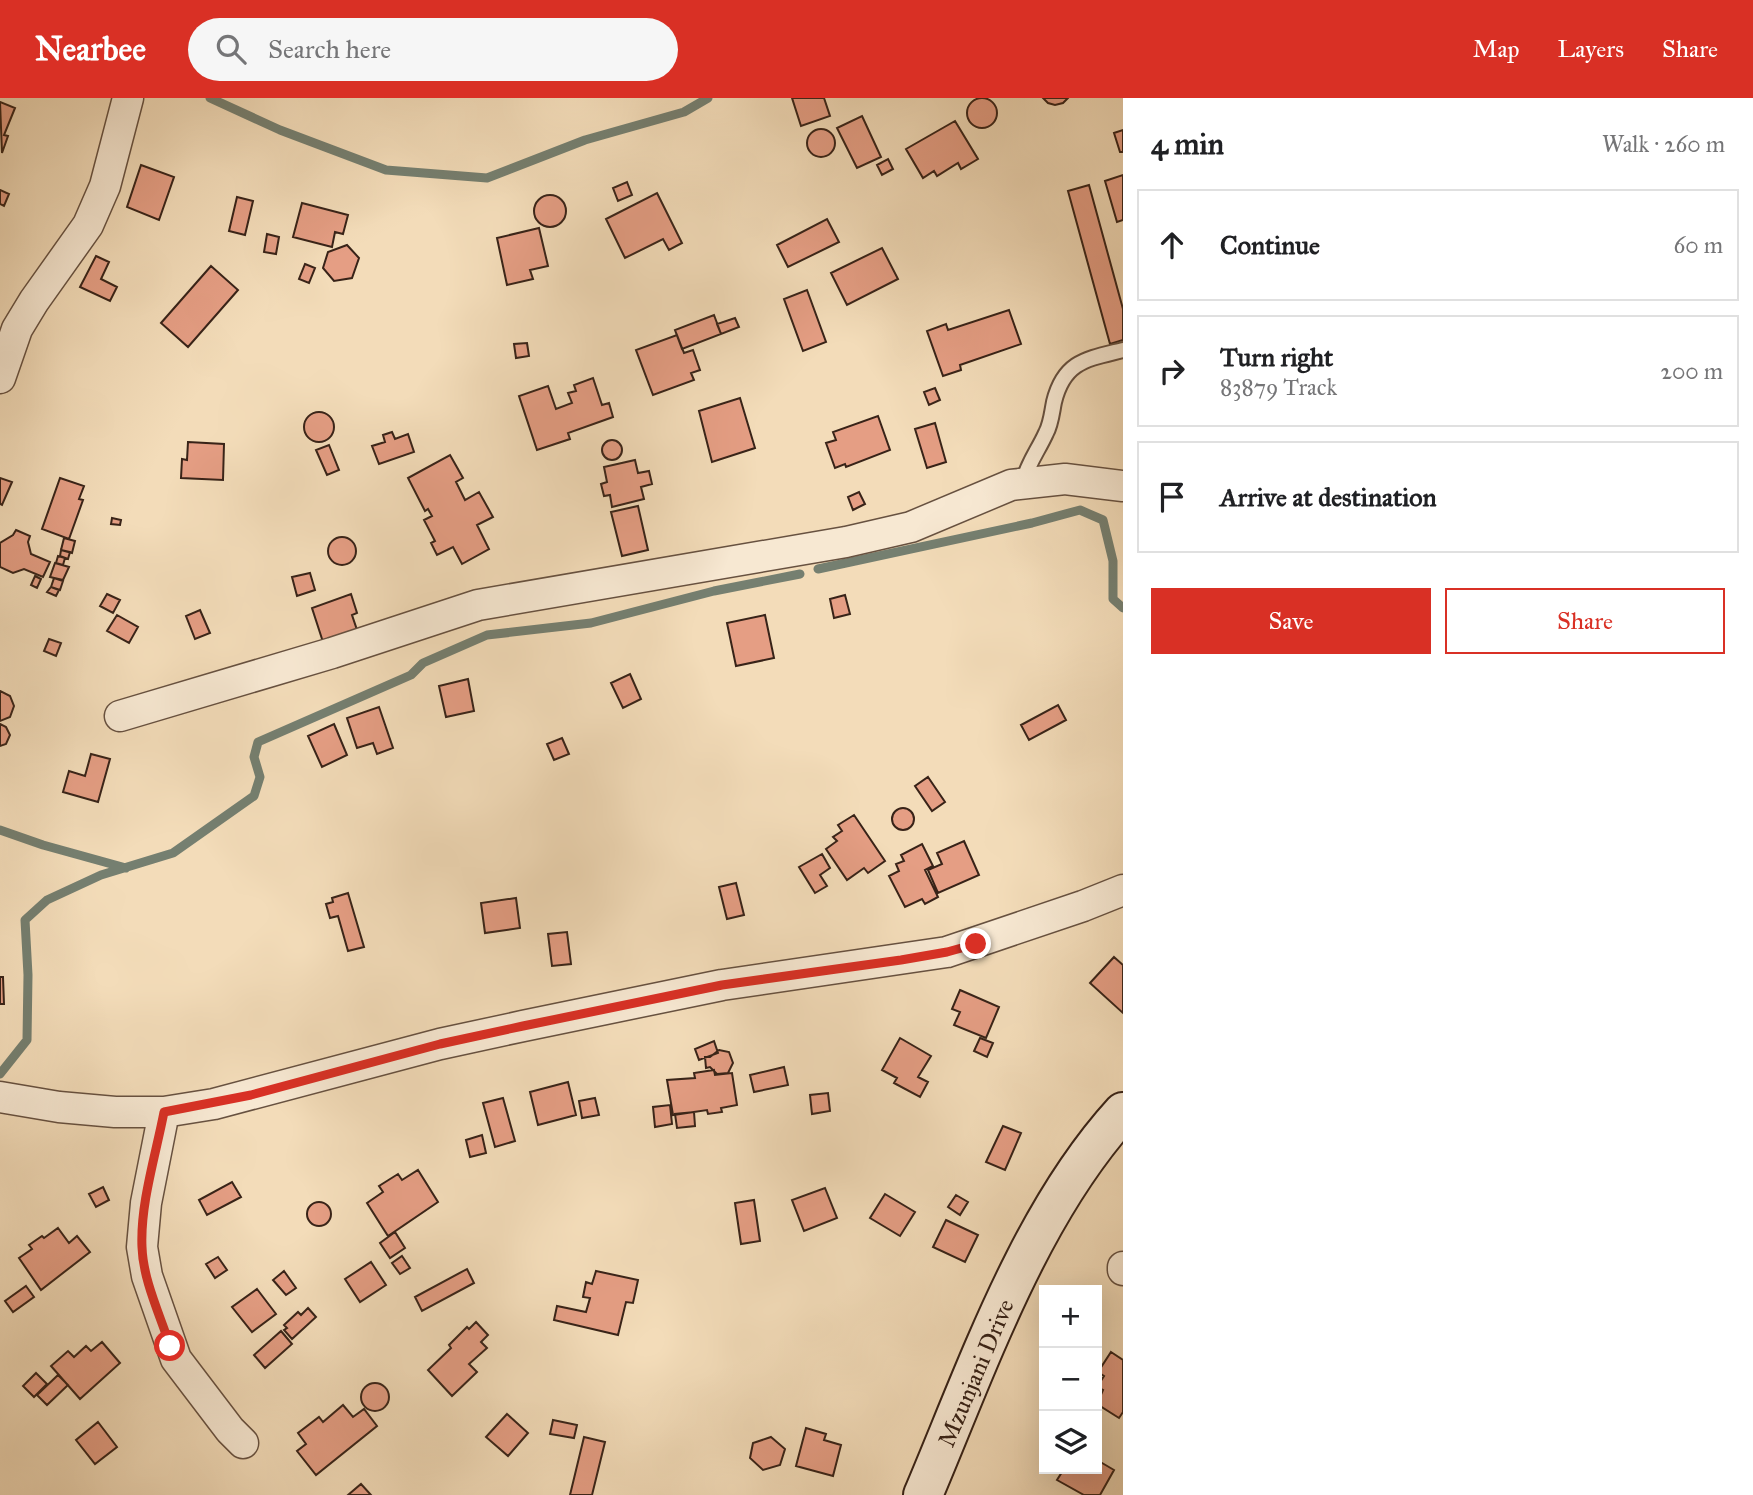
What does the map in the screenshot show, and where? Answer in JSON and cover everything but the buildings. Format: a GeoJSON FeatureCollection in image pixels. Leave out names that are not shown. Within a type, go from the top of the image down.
{"type":"FeatureCollection","features":[{"type":"Feature","properties":{"kind":"main road","name":"Mzunjani Drive"},"geometry":{"type":"LineString","coordinates":[[923,1495],[999,1316],[1029,1254],[1084,1160],[1123,1112]]}},
{"type":"Feature","properties":{"kind":"street"},"geometry":{"type":"LineString","coordinates":[[0,379],[17,329],[88,225],[105,186],[128,98]]}},
{"type":"Feature","properties":{"kind":"street"},"geometry":{"type":"LineString","coordinates":[[120,716],[332,653],[478,605],[846,542],[911,527],[1011,485],[1065,479],[1123,486]]}},
{"type":"Feature","properties":{"kind":"street"},"geometry":{"type":"LineString","coordinates":[[0,1097],[59,1107],[115,1112],[164,1112],[251,1095],[440,1044],[722,985],[947,952],[1123,890]]}},
{"type":"Feature","properties":{"kind":"street"},"geometry":{"type":"LineString","coordinates":[[164,1112],[145,1214],[142,1247],[147,1276],[176,1359],[243,1443]]}},
{"type":"Feature","properties":{"kind":"lane"},"geometry":{"type":"LineString","coordinates":[[1023,483],[1028,465],[1046,433],[1060,382],[1065,375],[1074,365],[1086,359],[1123,350]]}},
{"type":"Feature","properties":{"kind":"waterway"},"geometry":{"type":"LineString","coordinates":[[210,98],[280,130],[386,170],[487,178],[585,140],[684,112],[708,98]]}},
{"type":"Feature","properties":{"kind":"waterway"},"geometry":{"type":"LineString","coordinates":[[818,569],[1032,523],[1080,510],[1103,520],[1113,561],[1113,599],[1123,608]]}},
{"type":"Feature","properties":{"kind":"waterway"},"geometry":{"type":"LineString","coordinates":[[0,1074],[27,1040],[25,920],[47,900],[101,875],[173,853],[254,796],[260,777],[254,757],[258,742],[411,675],[423,663],[487,635],[591,623],[714,591],[800,574]]}},
{"type":"Feature","properties":{"kind":"waterway"},"geometry":{"type":"LineString","coordinates":[[0,830],[126,868]]}},
{"type":"Feature","properties":{"kind":"route"},"geometry":{"type":"LineString","coordinates":[[170,1346],[147,1276],[142,1247],[146,1203],[164,1112],[214,1104],[440,1044],[523,1026],[722,985],[901,960],[976,944]]}}]}
